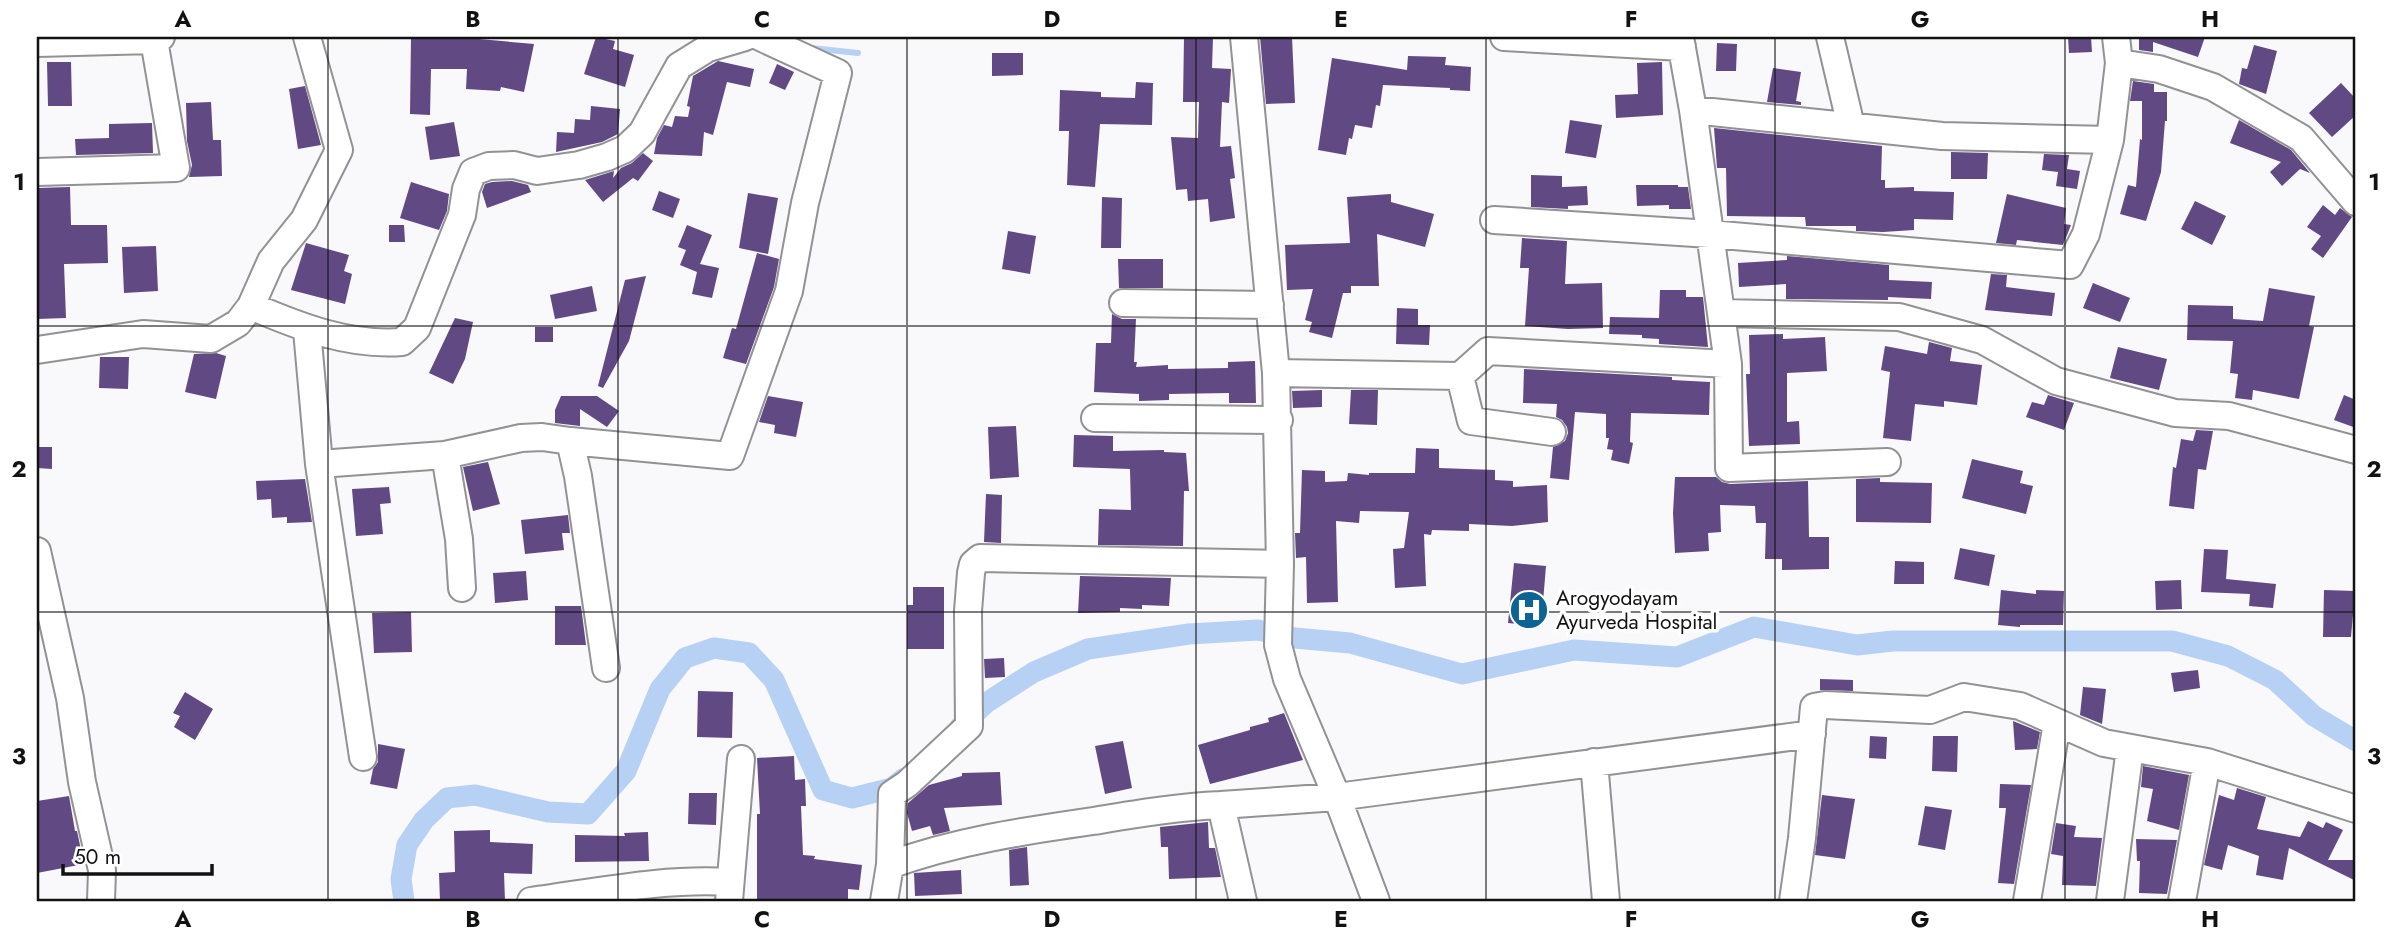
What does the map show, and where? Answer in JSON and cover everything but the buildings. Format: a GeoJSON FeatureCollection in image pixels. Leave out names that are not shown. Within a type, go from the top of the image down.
{"type":"FeatureCollection","features":[{"type":"Feature","properties":{"kind":"street"},"geometry":{"type":"LineString","coordinates":[[37,350],[143,334],[211,339],[238,323],[251,306],[271,261],[304,220],[339,150],[307,37]]}},
{"type":"Feature","properties":{"kind":"street"},"geometry":{"type":"LineString","coordinates":[[251,306],[307,330],[378,344],[402,342],[417,328],[462,215],[466,189],[473,173],[489,166],[513,165],[537,171],[579,164],[625,149],[642,133],[679,66],[708,48],[745,37]]}},
{"type":"Feature","properties":{"kind":"street"},"geometry":{"type":"LineString","coordinates":[[319,464],[445,455],[521,438],[542,437],[730,456],[789,290],[805,204],[838,73],[760,37]]}},
{"type":"Feature","properties":{"kind":"street"},"geometry":{"type":"LineString","coordinates":[[1244,37],[1279,420],[1278,645],[1287,679],[1337,797],[1376,901]]}},
{"type":"Feature","properties":{"kind":"street"},"geometry":{"type":"LineString","coordinates":[[1504,37],[1681,42],[1728,364],[1729,468],[1887,462]]}},
{"type":"Feature","properties":{"kind":"street"},"geometry":{"type":"LineString","coordinates":[[1830,37],[1851,126]]}},
{"type":"Feature","properties":{"kind":"street"},"geometry":{"type":"LineString","coordinates":[[37,43],[158,38],[176,167],[37,172]]}},
{"type":"Feature","properties":{"kind":"street"},"geometry":{"type":"LineString","coordinates":[[1494,220],[1710,233],[2070,265],[2086,233],[2110,141],[2118,50],[2159,69],[2213,87],[2301,138],[2356,202]]}},
{"type":"Feature","properties":{"kind":"street"},"geometry":{"type":"LineString","coordinates":[[1693,110],[1942,136],[2110,141]]}},
{"type":"Feature","properties":{"kind":"street"},"geometry":{"type":"LineString","coordinates":[[1123,303],[1270,305]]}},
{"type":"Feature","properties":{"kind":"street"},"geometry":{"type":"LineString","coordinates":[[1721,313],[1899,317],[1982,340],[2056,381],[2175,413],[2230,416],[2356,450]]}},
{"type":"Feature","properties":{"kind":"street"},"geometry":{"type":"LineString","coordinates":[[307,330],[319,464],[363,757]]}},
{"type":"Feature","properties":{"kind":"street"},"geometry":{"type":"LineString","coordinates":[[1276,373],[1460,376],[1488,351],[1728,364]]}},
{"type":"Feature","properties":{"kind":"street"},"geometry":{"type":"LineString","coordinates":[[1460,376],[1471,421],[1552,432]]}},
{"type":"Feature","properties":{"kind":"street"},"geometry":{"type":"LineString","coordinates":[[1095,418],[1279,420]]}},
{"type":"Feature","properties":{"kind":"street"},"geometry":{"type":"LineString","coordinates":[[570,441],[578,476],[606,668]]}},
{"type":"Feature","properties":{"kind":"street"},"geometry":{"type":"LineString","coordinates":[[445,455],[459,539],[462,588]]}},
{"type":"Feature","properties":{"kind":"street"},"geometry":{"type":"LineString","coordinates":[[37,551],[70,698],[82,782],[102,870],[102,901]]}},
{"type":"Feature","properties":{"kind":"street"},"geometry":{"type":"LineString","coordinates":[[884,901],[890,865],[892,794],[906,784],[968,716],[968,611],[973,564],[980,558],[1280,564]]}},
{"type":"Feature","properties":{"kind":"street"},"geometry":{"type":"LineString","coordinates":[[1793,901],[1802,838],[1814,707],[1825,705],[1930,710],[1964,697],[2020,706],[2104,743],[2207,762],[2356,809]]}},
{"type":"Feature","properties":{"kind":"street"},"geometry":{"type":"LineString","coordinates":[[2027,901],[2057,723]]}},
{"type":"Feature","properties":{"kind":"street"},"geometry":{"type":"LineString","coordinates":[[890,865],[925,852],[1040,828],[1170,808],[1337,797],[1812,734]]}},
{"type":"Feature","properties":{"kind":"street"},"geometry":{"type":"LineString","coordinates":[[2110,901],[2130,748]]}},
{"type":"Feature","properties":{"kind":"street"},"geometry":{"type":"LineString","coordinates":[[531,901],[650,883],[693,880],[729,892],[741,759]]}},
{"type":"Feature","properties":{"kind":"street"},"geometry":{"type":"LineString","coordinates":[[1594,762],[1606,901]]}},
{"type":"Feature","properties":{"kind":"street"},"geometry":{"type":"LineString","coordinates":[[2182,901],[2207,762]]}},
{"type":"Feature","properties":{"kind":"street"},"geometry":{"type":"LineString","coordinates":[[1221,805],[1243,901]]}},
{"type":"Feature","properties":{"kind":"waterway"},"geometry":{"type":"LineString","coordinates":[[811,48],[858,53]]}},
{"type":"Feature","properties":{"kind":"waterway"},"geometry":{"type":"LineString","coordinates":[[960,727],[986,703],[1034,672],[1088,649],[1189,634],[1258,630],[1295,638],[1350,643],[1462,674],[1574,650],[1677,657],[1754,627],[1857,645],[1893,641],[2172,641],[2228,656],[2275,680],[2314,716],[2356,741]]}},
{"type":"Feature","properties":{"kind":"waterway"},"geometry":{"type":"LineString","coordinates":[[404,901],[401,879],[407,845],[424,820],[447,798],[475,795],[548,812],[588,814],[626,771],[660,689],[685,658],[714,648],[749,653],[774,680],[823,790],[852,798],[892,788],[903,779]]}},
{"type":"Feature","properties":{"kind":"place","name":"Arogyodayam Ayurveda Hospital"},"geometry":{"type":"Point","coordinates":[1529,610]}}]}
